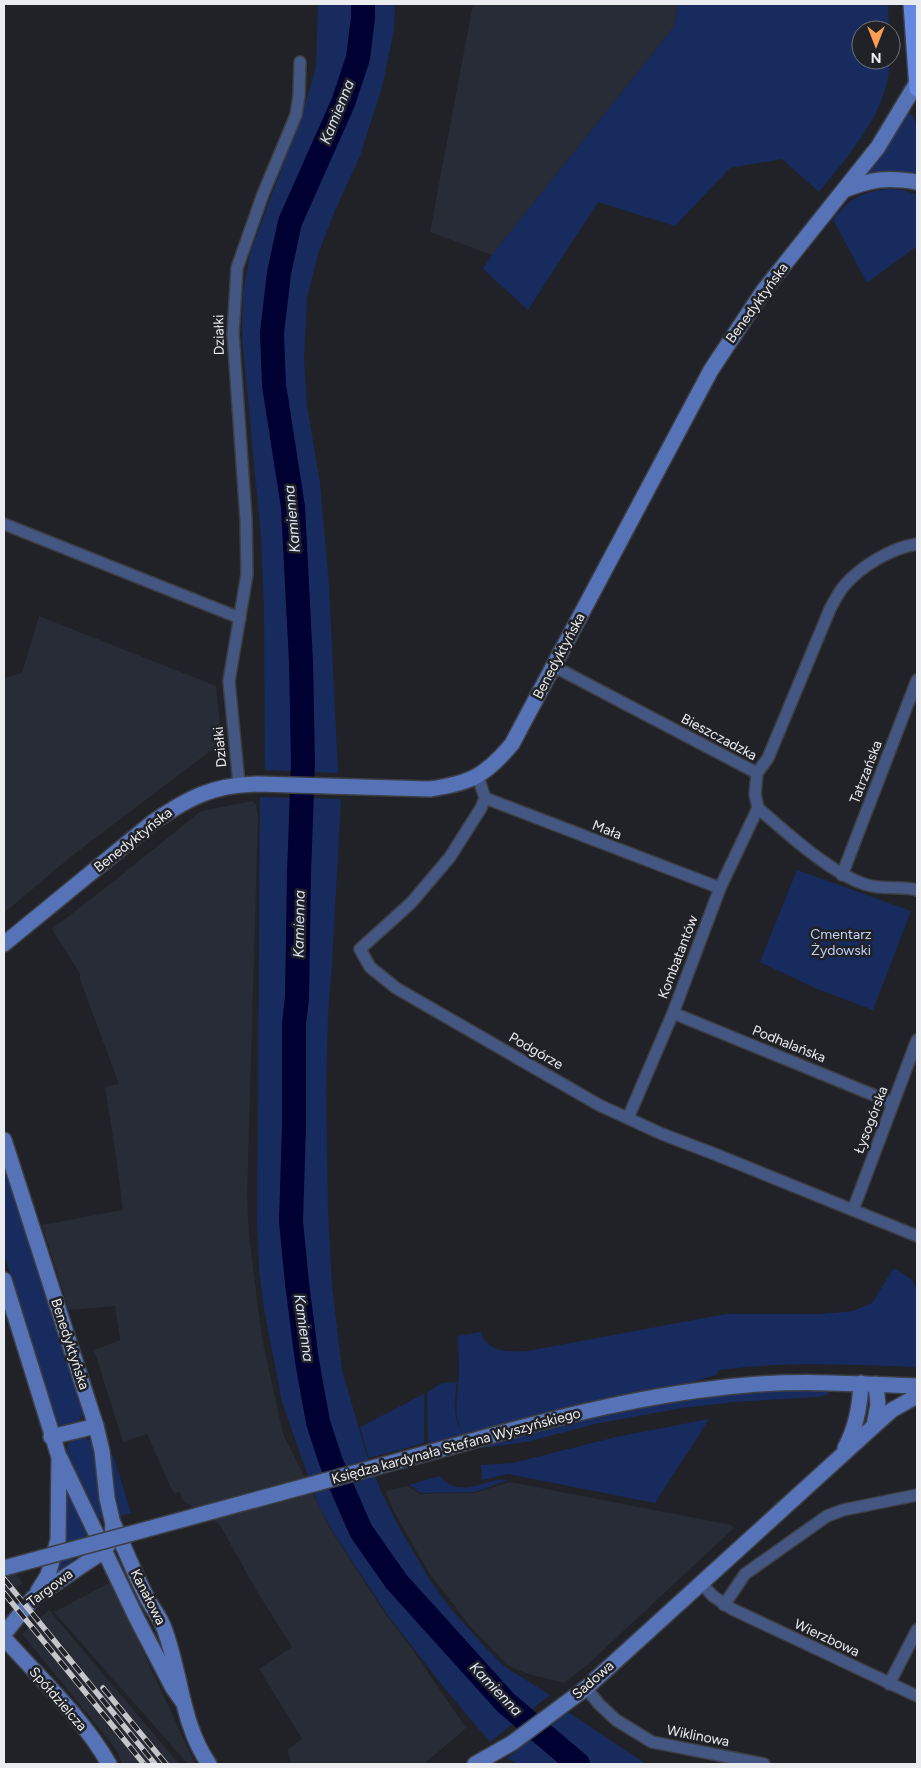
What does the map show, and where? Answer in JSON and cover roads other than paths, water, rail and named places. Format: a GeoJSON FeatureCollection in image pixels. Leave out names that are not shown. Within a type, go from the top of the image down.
{"type":"FeatureCollection","features":[{"type":"Feature","properties":{"kind":"main road"},"geometry":{"type":"LineString","coordinates":[[911,4],[917,86]]}},
{"type":"Feature","properties":{"kind":"street","name":"Działki"},"geometry":{"type":"LineString","coordinates":[[239,784],[229,681],[247,574],[247,556],[246,518],[232,334],[235,281],[237,268],[263,194],[296,115],[299,96],[300,62]]}},
{"type":"Feature","properties":{"kind":"street","name":"Benedyktyńska"},"geometry":{"type":"LineString","coordinates":[[4,944],[153,822],[179,804],[207,791],[239,784],[430,789],[455,786],[478,777],[496,763],[512,744],[711,370],[764,290],[888,132],[917,86]]}},
{"type":"Feature","properties":{"kind":"street"},"geometry":{"type":"LineString","coordinates":[[843,191],[878,179],[917,182]]}},
{"type":"Feature","properties":{"kind":"street"},"geometry":{"type":"LineString","coordinates":[[4,524],[240,618]]}},
{"type":"Feature","properties":{"kind":"street"},"geometry":{"type":"LineString","coordinates":[[757,773],[768,758],[830,610],[843,587],[860,571],[883,556],[917,544]]}},
{"type":"Feature","properties":{"kind":"street","name":"Bieszczadzka"},"geometry":{"type":"LineString","coordinates":[[553,666],[757,773],[755,794],[758,808]]}},
{"type":"Feature","properties":{"kind":"street","name":"Tatrzańska"},"geometry":{"type":"LineString","coordinates":[[842,875],[917,680]]}},
{"type":"Feature","properties":{"kind":"street"},"geometry":{"type":"LineString","coordinates":[[478,777],[484,798]]}},
{"type":"Feature","properties":{"kind":"street","name":"Mała"},"geometry":{"type":"LineString","coordinates":[[484,798],[720,888]]}},
{"type":"Feature","properties":{"kind":"street","name":"Podgórze"},"geometry":{"type":"LineString","coordinates":[[484,798],[481,808],[450,857],[411,903],[360,949],[370,967],[396,988],[599,1104],[662,1134],[917,1236]]}},
{"type":"Feature","properties":{"kind":"street"},"geometry":{"type":"LineString","coordinates":[[758,808],[842,875],[865,885],[885,889],[912,888],[917,890]]}},
{"type":"Feature","properties":{"kind":"street","name":"Kombatantów"},"geometry":{"type":"LineString","coordinates":[[628,1118],[673,1013],[720,888],[758,808]]}},
{"type":"Feature","properties":{"kind":"street","name":"Podhalańska"},"geometry":{"type":"LineString","coordinates":[[673,1013],[893,1104]]}},
{"type":"Feature","properties":{"kind":"street","name":"Łysogórska"},"geometry":{"type":"LineString","coordinates":[[853,1210],[917,1040]]}},
{"type":"Feature","properties":{"kind":"street","name":"Benedyktyńska"},"geometry":{"type":"LineString","coordinates":[[4,1140],[96,1426],[102,1451],[107,1498],[113,1524],[112,1538],[104,1551]]}},
{"type":"Feature","properties":{"kind":"street","name":"Kanałowa"},"geometry":{"type":"LineString","coordinates":[[4,1280],[51,1437],[59,1457],[144,1633],[172,1688],[182,1702]]}},
{"type":"Feature","properties":{"kind":"street","name":"Księdza kardynała Stefana Wyszyńskiego"},"geometry":{"type":"LineString","coordinates":[[4,1568],[609,1405],[701,1389],[749,1384],[796,1383],[917,1386]]}},
{"type":"Feature","properties":{"kind":"street","name":"Sadowa"},"geometry":{"type":"LineString","coordinates":[[841,1456],[852,1435],[856,1422],[861,1384]]}},
{"type":"Feature","properties":{"kind":"street"},"geometry":{"type":"LineString","coordinates":[[874,1426],[878,1405],[876,1384]]}},
{"type":"Feature","properties":{"kind":"street","name":"Sadowa"},"geometry":{"type":"LineString","coordinates":[[475,1764],[497,1752],[586,1688],[892,1410],[917,1396]]}},
{"type":"Feature","properties":{"kind":"street"},"geometry":{"type":"LineString","coordinates":[[51,1437],[96,1426]]}},
{"type":"Feature","properties":{"kind":"street"},"geometry":{"type":"LineString","coordinates":[[33,1598],[48,1575],[58,1540],[59,1457]]}},
{"type":"Feature","properties":{"kind":"street"},"geometry":{"type":"LineString","coordinates":[[701,1583],[713,1596],[724,1604],[745,1574],[827,1516],[843,1510],[917,1495]]}},
{"type":"Feature","properties":{"kind":"street","name":"Kanałowa"},"geometry":{"type":"LineString","coordinates":[[113,1524],[147,1598],[164,1627],[179,1681],[182,1702],[200,1749],[209,1764]]}},
{"type":"Feature","properties":{"kind":"street","name":"Targowa"},"geometry":{"type":"LineString","coordinates":[[4,1634],[33,1598],[104,1551]]}},
{"type":"Feature","properties":{"kind":"street","name":"Wierzbowa"},"geometry":{"type":"LineString","coordinates":[[724,1604],[917,1696]]}},
{"type":"Feature","properties":{"kind":"street"},"geometry":{"type":"LineString","coordinates":[[889,1684],[917,1630]]}},
{"type":"Feature","properties":{"kind":"street","name":"Spółdzielcza"},"geometry":{"type":"LineString","coordinates":[[4,1638],[76,1718],[103,1753],[109,1764]]}},
{"type":"Feature","properties":{"kind":"street","name":"Wiklinowa"},"geometry":{"type":"LineString","coordinates":[[586,1688],[616,1720],[652,1742],[764,1764]]}},
{"type":"Feature","properties":{"kind":"waterway","name":"Kamienna"},"geometry":{"type":"LineString","coordinates":[[363,4],[358,58],[343,103],[290,222],[279,273],[272,333],[274,385],[293,507],[301,662],[303,763],[297,998],[294,1024],[294,1125],[291,1221],[297,1283],[307,1361],[318,1422],[331,1462],[361,1531],[396,1581],[506,1703],[578,1764]]}},
{"type":"Feature","properties":{"kind":"railway"},"geometry":{"type":"LineString","coordinates":[[4,1579],[155,1764]]}},
{"type":"Feature","properties":{"kind":"railway"},"geometry":{"type":"LineString","coordinates":[[4,1593],[144,1764]]}},
{"type":"Feature","properties":{"kind":"railway"},"geometry":{"type":"LineString","coordinates":[[103,1688],[166,1764]]}},
{"type":"Feature","properties":{"kind":"park label","name":"Cmentarz Żydowski"},"geometry":{"type":"Point","coordinates":[841,942]}}]}
